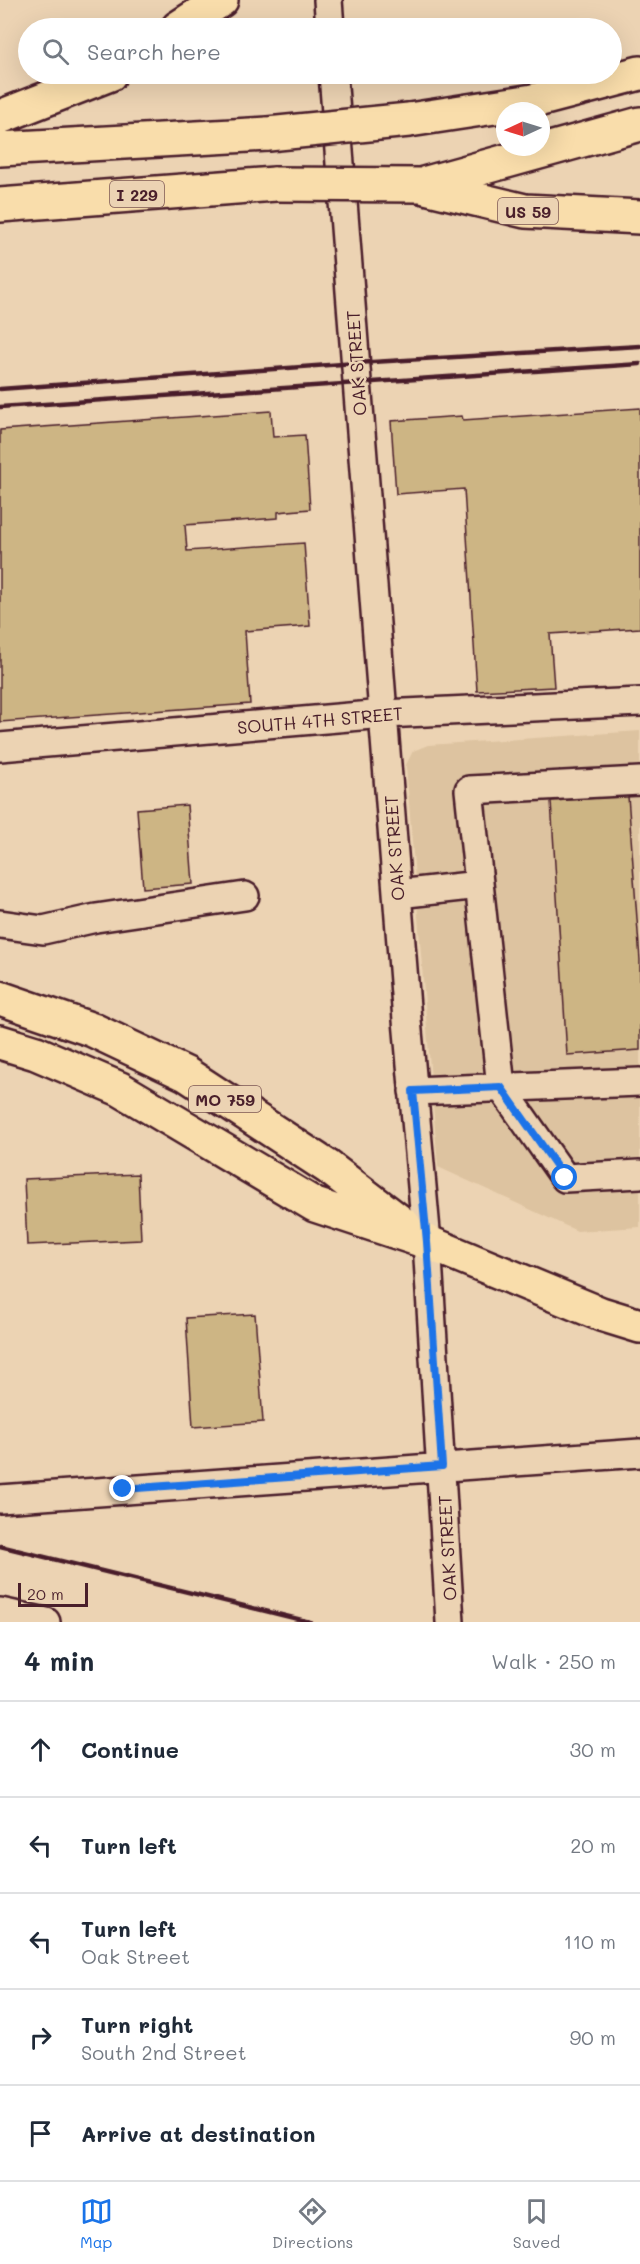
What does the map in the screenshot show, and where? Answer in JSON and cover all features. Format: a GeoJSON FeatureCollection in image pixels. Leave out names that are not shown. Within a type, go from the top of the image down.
{"type":"FeatureCollection","features":[{"type":"Feature","properties":{"kind":"main road"},"geometry":{"type":"LineString","coordinates":[[193,18],[221,0]]}},
{"type":"Feature","properties":{"kind":"main road"},"geometry":{"type":"LineString","coordinates":[[622,78],[640,73]]}},
{"type":"Feature","properties":{"kind":"main road"},"geometry":{"type":"LineString","coordinates":[[0,117],[84,84]]}},
{"type":"Feature","properties":{"kind":"main road"},"geometry":{"type":"LineString","coordinates":[[0,149],[268,134],[409,120],[533,100],[596,84]]}},
{"type":"Feature","properties":{"kind":"main road","name":"I 229"},"geometry":{"type":"LineString","coordinates":[[0,205],[275,184],[420,185],[640,124]]}},
{"type":"Feature","properties":{"kind":"main road","name":"US 59"},"geometry":{"type":"LineString","coordinates":[[420,185],[525,210],[640,217]]}},
{"type":"Feature","properties":{"kind":"main road","name":"MO 759"},"geometry":{"type":"LineString","coordinates":[[0,998],[93,1030],[186,1074],[328,1167],[427,1242]]}},
{"type":"Feature","properties":{"kind":"main road","name":"MO 759"},"geometry":{"type":"LineString","coordinates":[[0,1042],[36,1053],[120,1089],[315,1204],[427,1242],[601,1314],[640,1326]]}},
{"type":"Feature","properties":{"kind":"street"},"geometry":{"type":"LineString","coordinates":[[328,0],[329,18]]}},
{"type":"Feature","properties":{"kind":"street","name":"OAK STREET"},"geometry":{"type":"LineString","coordinates":[[334,84],[413,1091],[427,1242],[450,1622]]}},
{"type":"Feature","properties":{"kind":"street","name":"SOUTH 4TH STREET"},"geometry":{"type":"LineString","coordinates":[[0,747],[384,714],[640,702]]}},
{"type":"Feature","properties":{"kind":"street"},"geometry":{"type":"LineString","coordinates":[[640,781],[469,790],[501,1087],[565,1178],[640,1174]]}},
{"type":"Feature","properties":{"kind":"street"},"geometry":{"type":"LineString","coordinates":[[398,894],[479,885]]}},
{"type":"Feature","properties":{"kind":"street"},"geometry":{"type":"LineString","coordinates":[[0,924],[43,930],[96,918],[245,896]]}},
{"type":"Feature","properties":{"kind":"street"},"geometry":{"type":"LineString","coordinates":[[413,1091],[640,1082]]}},
{"type":"Feature","properties":{"kind":"street"},"geometry":{"type":"LineString","coordinates":[[0,1499],[640,1453]]}},
{"type":"Feature","properties":{"kind":"street"},"geometry":{"type":"LineString","coordinates":[[0,1612],[46,1622]]}},
{"type":"Feature","properties":{"kind":"shaded area"},"geometry":{"type":"Polygon","coordinates":[[[640,731],[640,1227],[577,1231],[438,1167],[406,765],[413,751],[428,745],[640,731]]]}},
{"type":"Feature","properties":{"kind":"building"},"geometry":{"type":"Polygon","coordinates":[[[640,408],[640,628],[550,634],[554,687],[477,691],[464,489],[396,494],[391,421],[462,416],[463,420],[640,408]]]}},
{"type":"Feature","properties":{"kind":"building"},"geometry":{"type":"Polygon","coordinates":[[[271,411],[273,437],[305,435],[310,509],[278,512],[278,518],[185,525],[187,551],[304,543],[310,626],[245,631],[250,704],[0,722],[0,430],[271,411]]]}},
{"type":"Feature","properties":{"kind":"building"},"geometry":{"type":"Polygon","coordinates":[[[628,796],[640,960],[640,1050],[567,1055],[551,801],[628,796]]]}},
{"type":"Feature","properties":{"kind":"building"},"geometry":{"type":"Polygon","coordinates":[[[187,805],[193,884],[143,888],[137,809],[187,805]]]}},
{"type":"Feature","properties":{"kind":"building"},"geometry":{"type":"Polygon","coordinates":[[[138,1174],[141,1240],[27,1245],[24,1179],[138,1174]]]}},
{"type":"Feature","properties":{"kind":"building"},"geometry":{"type":"Polygon","coordinates":[[[255,1314],[263,1422],[193,1427],[186,1318],[255,1314]]]}},
{"type":"Feature","properties":{"kind":"railway"},"geometry":{"type":"LineString","coordinates":[[0,389],[356,363],[640,346]]}},
{"type":"Feature","properties":{"kind":"railway"},"geometry":{"type":"LineString","coordinates":[[0,407],[640,364]]}},
{"type":"Feature","properties":{"kind":"railway"},"geometry":{"type":"LineString","coordinates":[[0,1546],[310,1622]]}},
{"type":"Feature","properties":{"kind":"route"},"geometry":{"type":"LineString","coordinates":[[123,1489],[442,1466],[427,1242],[413,1091],[501,1087],[565,1178]]}}]}
